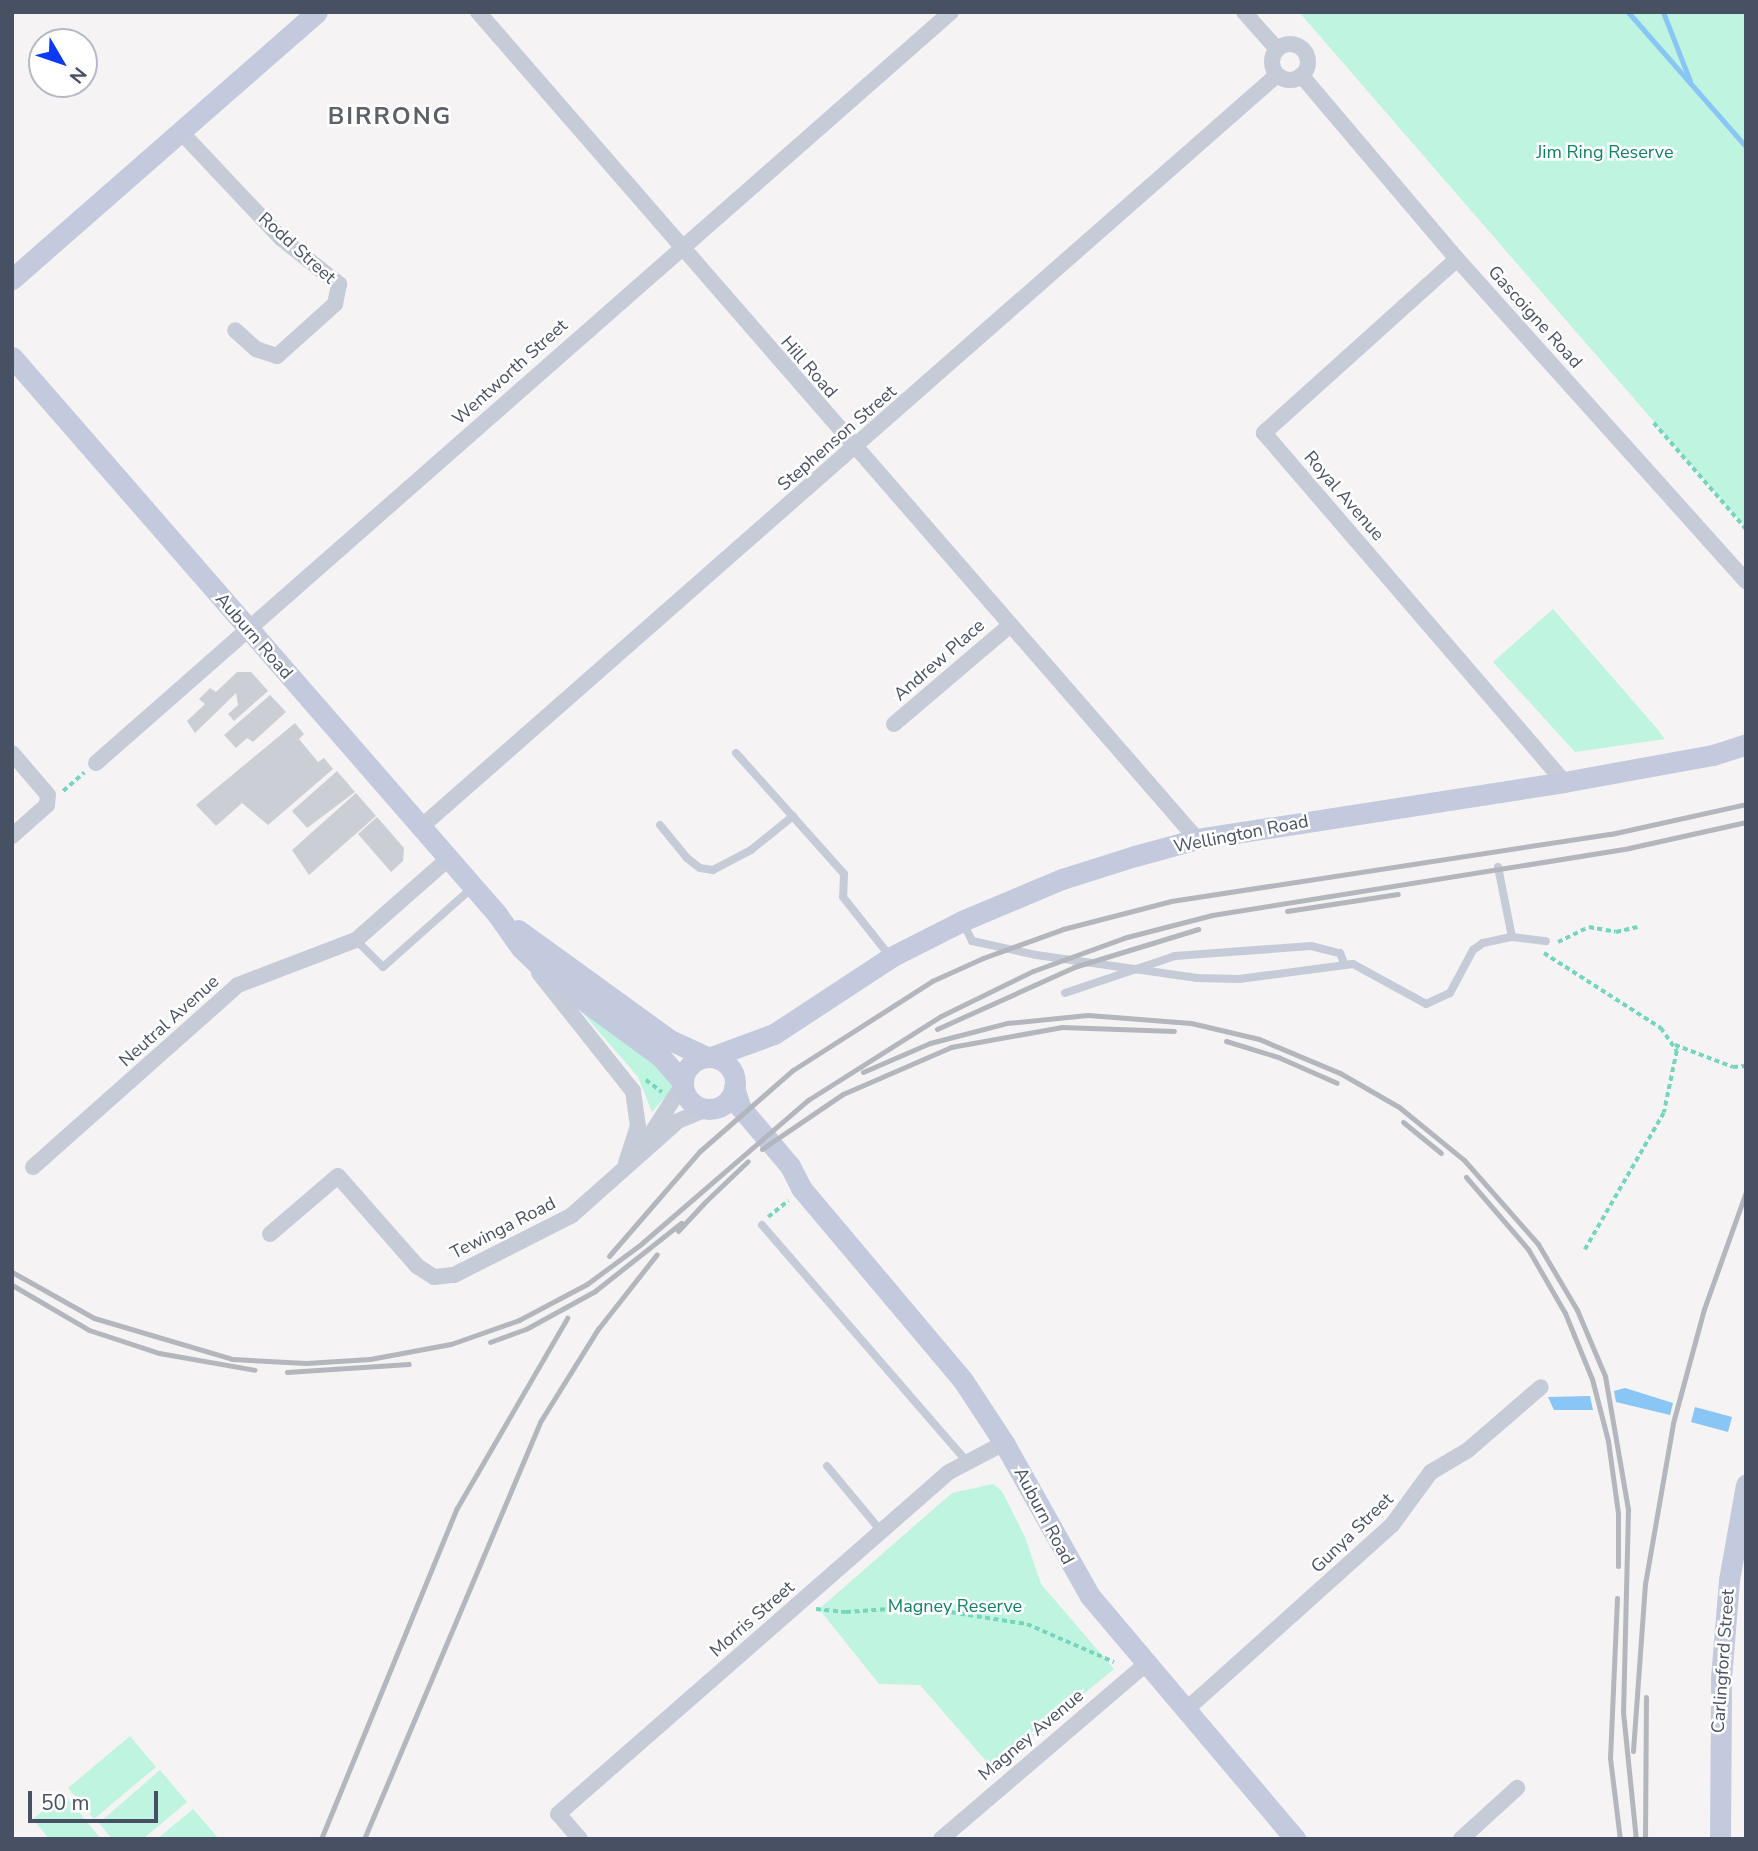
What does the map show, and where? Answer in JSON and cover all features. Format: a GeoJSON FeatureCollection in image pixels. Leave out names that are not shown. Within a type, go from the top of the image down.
{"type":"FeatureCollection","features":[{"type":"Feature","properties":{"kind":"main road"},"geometry":{"type":"LineString","coordinates":[[12,279],[317,12]]}},
{"type":"Feature","properties":{"kind":"main road","name":"Auburn Road"},"geometry":{"type":"LineString","coordinates":[[12,357],[497,914],[521,948],[549,975],[661,1057],[676,1087]]}},
{"type":"Feature","properties":{"kind":"main road","name":"Wellington Road"},"geometry":{"type":"LineString","coordinates":[[709,1057],[774,1034],[891,957],[962,921],[1062,879],[1197,839],[1564,782],[1713,755],[1746,744]]}},
{"type":"Feature","properties":{"kind":"main road","name":"Auburn Road"},"geometry":{"type":"LineString","coordinates":[[497,914],[670,1040],[709,1057]]}},
{"type":"Feature","properties":{"kind":"main road","name":"Wellington Road"},"geometry":{"type":"LineString","coordinates":[[725,1100],[774,1034]]}},
{"type":"Feature","properties":{"kind":"main road"},"geometry":{"type":"LineString","coordinates":[[709,1057],[730,1067],[725,1100],[692,1103],[676,1087],[690,1064],[709,1057]]}},
{"type":"Feature","properties":{"kind":"main road","name":"Auburn Road"},"geometry":{"type":"LineString","coordinates":[[725,1100],[785,1170],[794,1194],[932,1339],[1004,1443],[1090,1596],[1188,1708],[1290,1837]]}},
{"type":"Feature","properties":{"kind":"main road","name":"Carlingford Street"},"geometry":{"type":"LineString","coordinates":[[1720,1839],[1718,1748],[1746,1485]]}},
{"type":"Feature","properties":{"kind":"street","name":"Hill Road"},"geometry":{"type":"LineString","coordinates":[[478,12],[854,449],[1197,839]]}},
{"type":"Feature","properties":{"kind":"street","name":"Wentworth Street"},"geometry":{"type":"LineString","coordinates":[[96,763],[249,631],[680,247],[951,12]]}},
{"type":"Feature","properties":{"kind":"street"},"geometry":{"type":"LineString","coordinates":[[1244,12],[1277,49]]}},
{"type":"Feature","properties":{"kind":"street"},"geometry":{"type":"LineString","coordinates":[[1287,44],[1303,50],[1307,60],[1301,75],[1292,79],[1277,75],[1272,59],[1277,49],[1287,44]]}},
{"type":"Feature","properties":{"kind":"street","name":"Stephenson Street"},"geometry":{"type":"LineString","coordinates":[[421,827],[1277,75]]}},
{"type":"Feature","properties":{"kind":"street","name":"Gascoigne Road"},"geometry":{"type":"LineString","coordinates":[[1301,75],[1457,259],[1746,581]]}},
{"type":"Feature","properties":{"kind":"street","name":"Rodd Street"},"geometry":{"type":"LineString","coordinates":[[181,132],[282,239],[339,284],[335,304],[322,320],[277,356],[256,349],[235,330]]}},
{"type":"Feature","properties":{"kind":"street","name":"Royal Avenue"},"geometry":{"type":"LineString","coordinates":[[1457,259],[1264,433],[1564,782]]}},
{"type":"Feature","properties":{"kind":"street","name":"Andrew Place"},"geometry":{"type":"LineString","coordinates":[[894,724],[1009,626]]}},
{"type":"Feature","properties":{"kind":"street"},"geometry":{"type":"LineString","coordinates":[[12,753],[48,795],[43,809],[12,836]]}},
{"type":"Feature","properties":{"kind":"street","name":"Neutral Avenue"},"geometry":{"type":"LineString","coordinates":[[33,1167],[238,985],[356,940],[448,859]]}},
{"type":"Feature","properties":{"kind":"street","name":"Auburn Road"},"geometry":{"type":"LineString","coordinates":[[521,948],[633,1091],[638,1126],[627,1165]]}},
{"type":"Feature","properties":{"kind":"street","name":"Tewinga Road"},"geometry":{"type":"LineString","coordinates":[[627,1165],[676,1087]]}},
{"type":"Feature","properties":{"kind":"street","name":"Tewinga Road"},"geometry":{"type":"LineString","coordinates":[[270,1234],[338,1175],[417,1266],[434,1277],[444,1277],[541,1235],[571,1216],[678,1121],[725,1100]]}},
{"type":"Feature","properties":{"kind":"street","name":"Gunya Street"},"geometry":{"type":"LineString","coordinates":[[1188,1708],[1392,1525],[1431,1472],[1468,1450],[1541,1387]]}},
{"type":"Feature","properties":{"kind":"street","name":"Morris Street"},"geometry":{"type":"LineString","coordinates":[[580,1839],[558,1814],[949,1472],[1004,1443]]}},
{"type":"Feature","properties":{"kind":"street","name":"Magney Avenue"},"geometry":{"type":"LineString","coordinates":[[941,1839],[1147,1663]]}},
{"type":"Feature","properties":{"kind":"street"},"geometry":{"type":"LineString","coordinates":[[1461,1839],[1517,1788]]}},
{"type":"Feature","properties":{"kind":"lane"},"geometry":{"type":"LineString","coordinates":[[736,754],[844,874],[843,898],[891,957]]}},
{"type":"Feature","properties":{"kind":"lane"},"geometry":{"type":"LineString","coordinates":[[660,825],[687,858],[700,869],[713,870],[751,850],[793,816]]}},
{"type":"Feature","properties":{"kind":"lane"},"geometry":{"type":"LineString","coordinates":[[1498,867],[1512,937]]}},
{"type":"Feature","properties":{"kind":"lane"},"geometry":{"type":"LineString","coordinates":[[356,940],[383,967],[473,887]]}},
{"type":"Feature","properties":{"kind":"lane"},"geometry":{"type":"LineString","coordinates":[[962,921],[972,941],[1036,955],[1197,978],[1279,975],[1343,963],[1366,968],[1412,998],[1433,1003],[1450,993],[1477,947],[1512,937],[1546,941]]}},
{"type":"Feature","properties":{"kind":"lane"},"geometry":{"type":"LineString","coordinates":[[1065,993],[1175,956],[1311,946],[1340,953],[1343,963]]}},
{"type":"Feature","properties":{"kind":"lane"},"geometry":{"type":"LineString","coordinates":[[762,1225],[967,1462]]}},
{"type":"Feature","properties":{"kind":"lane"},"geometry":{"type":"LineString","coordinates":[[827,1466],[881,1531]]}},
{"type":"Feature","properties":{"kind":"path"},"geometry":{"type":"LineString","coordinates":[[1654,423],[1746,529]]}},
{"type":"Feature","properties":{"kind":"path"},"geometry":{"type":"LineString","coordinates":[[43,809],[96,763]]}},
{"type":"Feature","properties":{"kind":"path"},"geometry":{"type":"LineString","coordinates":[[1546,941],[1559,942],[1589,927],[1616,932],[1637,927]]}},
{"type":"Feature","properties":{"kind":"path"},"geometry":{"type":"LineString","coordinates":[[1527,939],[1653,1023],[1675,1045],[1733,1067],[1746,1066]]}},
{"type":"Feature","properties":{"kind":"path"},"geometry":{"type":"LineString","coordinates":[[1585,1250],[1664,1113],[1676,1071],[1675,1045]]}},
{"type":"Feature","properties":{"kind":"path"},"geometry":{"type":"LineString","coordinates":[[641,1077],[676,1087]]}},
{"type":"Feature","properties":{"kind":"path"},"geometry":{"type":"LineString","coordinates":[[768,1217],[794,1194]]}},
{"type":"Feature","properties":{"kind":"path"},"geometry":{"type":"LineString","coordinates":[[803,1600],[814,1609],[846,1612],[918,1606],[1027,1624],[1114,1662]]}},
{"type":"Feature","properties":{"kind":"green space","name":"Jim Ring Reserve"},"geometry":{"type":"Polygon","coordinates":[[[1299,12],[1746,12],[1746,528],[1604,364],[1299,12]]]}},
{"type":"Feature","properties":{"kind":"green space"},"geometry":{"type":"Polygon","coordinates":[[[1553,609],[1665,739],[1575,752],[1493,662],[1553,609]]]}},
{"type":"Feature","properties":{"kind":"green space"},"geometry":{"type":"Polygon","coordinates":[[[581,1011],[665,1070],[674,1087],[652,1112],[638,1077],[581,1011]]]}},
{"type":"Feature","properties":{"kind":"green space","name":"Magney Reserve"},"geometry":{"type":"Polygon","coordinates":[[[993,1484],[1002,1491],[1025,1537],[1041,1584],[1114,1669],[993,1769],[920,1685],[879,1684],[819,1609],[952,1493],[993,1484]]]}},
{"type":"Feature","properties":{"kind":"green space"},"geometry":{"type":"Polygon","coordinates":[[[130,1736],[156,1767],[94,1819],[68,1788],[130,1736]]]}},
{"type":"Feature","properties":{"kind":"green space"},"geometry":{"type":"Polygon","coordinates":[[[160,1770],[187,1802],[143,1839],[112,1839],[99,1823],[160,1770]]]}},
{"type":"Feature","properties":{"kind":"green space"},"geometry":{"type":"Polygon","coordinates":[[[64,1794],[101,1839],[49,1839],[33,1819],[64,1794]]]}},
{"type":"Feature","properties":{"kind":"green space"},"geometry":{"type":"Polygon","coordinates":[[[193,1809],[219,1839],[157,1839],[193,1809]]]}},
{"type":"Feature","properties":{"kind":"water"},"geometry":{"type":"Polygon","coordinates":[[[1625,1388],[1673,1403],[1670,1415],[1616,1402],[1614,1391],[1625,1388]]]}},
{"type":"Feature","properties":{"kind":"water"},"geometry":{"type":"Polygon","coordinates":[[[1590,1396],[1593,1410],[1554,1410],[1548,1397],[1590,1396]]]}},
{"type":"Feature","properties":{"kind":"water"},"geometry":{"type":"Polygon","coordinates":[[[1695,1407],[1732,1417],[1728,1432],[1691,1422],[1695,1407]]]}},
{"type":"Feature","properties":{"kind":"building"},"geometry":{"type":"Polygon","coordinates":[[[237,672],[251,672],[268,691],[234,721],[228,714],[238,705],[236,693],[195,733],[187,721],[205,704],[199,699],[210,688],[216,692],[237,672]]]}},
{"type":"Feature","properties":{"kind":"building"},"geometry":{"type":"Polygon","coordinates":[[[270,695],[286,712],[253,742],[247,738],[236,748],[224,735],[270,695]]]}},
{"type":"Feature","properties":{"kind":"building"},"geometry":{"type":"Polygon","coordinates":[[[295,723],[304,734],[299,739],[318,762],[324,758],[333,769],[268,825],[242,803],[216,826],[196,805],[295,723]]]}},
{"type":"Feature","properties":{"kind":"building"},"geometry":{"type":"Polygon","coordinates":[[[337,771],[355,792],[307,828],[292,811],[337,771]]]}},
{"type":"Feature","properties":{"kind":"building"},"geometry":{"type":"Polygon","coordinates":[[[356,793],[376,816],[309,875],[292,850],[356,793]]]}},
{"type":"Feature","properties":{"kind":"building"},"geometry":{"type":"Polygon","coordinates":[[[377,817],[404,848],[403,861],[391,872],[358,834],[377,817]]]}},
{"type":"Feature","properties":{"kind":"waterway"},"geometry":{"type":"LineString","coordinates":[[1628,12],[1746,147]]}},
{"type":"Feature","properties":{"kind":"waterway"},"geometry":{"type":"LineString","coordinates":[[1663,12],[1690,81]]}},
{"type":"Feature","properties":{"kind":"railway"},"geometry":{"type":"LineString","coordinates":[[609,1256],[700,1151],[793,1070],[932,981],[983,958],[1063,929],[1171,901],[1611,834],[1746,804]]}},
{"type":"Feature","properties":{"kind":"railway"},"geometry":{"type":"LineString","coordinates":[[12,1272],[94,1318],[232,1359],[306,1363],[370,1359],[451,1344],[519,1320],[587,1284],[641,1244],[808,1100],[941,1016],[1033,971],[1127,937],[1212,915],[1629,848],[1746,822]]}},
{"type":"Feature","properties":{"kind":"railway"},"geometry":{"type":"LineString","coordinates":[[1287,911],[1398,894]]}},
{"type":"Feature","properties":{"kind":"railway"},"geometry":{"type":"LineString","coordinates":[[937,1029],[1074,967],[1198,929]]}},
{"type":"Feature","properties":{"kind":"railway"},"geometry":{"type":"LineString","coordinates":[[863,1072],[930,1043],[1007,1023],[1088,1015],[1191,1023],[1259,1039],[1340,1073],[1399,1107],[1464,1160],[1538,1244],[1577,1310],[1605,1376],[1628,1509],[1623,1712],[1636,1839]]}},
{"type":"Feature","properties":{"kind":"railway"},"geometry":{"type":"LineString","coordinates":[[762,1149],[843,1094],[951,1047],[1062,1027],[1174,1031]]}},
{"type":"Feature","properties":{"kind":"railway"},"geometry":{"type":"LineString","coordinates":[[1226,1041],[1278,1057],[1337,1083]]}},
{"type":"Feature","properties":{"kind":"railway"},"geometry":{"type":"LineString","coordinates":[[1403,1122],[1441,1153]]}},
{"type":"Feature","properties":{"kind":"railway"},"geometry":{"type":"LineString","coordinates":[[705,1202],[748,1161]]}},
{"type":"Feature","properties":{"kind":"railway"},"geometry":{"type":"LineString","coordinates":[[1466,1177],[1528,1249],[1565,1313],[1592,1379],[1608,1441],[1618,1513],[1618,1566]]}},
{"type":"Feature","properties":{"kind":"railway"},"geometry":{"type":"LineString","coordinates":[[1633,1751],[1645,1584],[1673,1423],[1704,1309],[1746,1192]]}},
{"type":"Feature","properties":{"kind":"railway"},"geometry":{"type":"LineString","coordinates":[[678,1231],[704,1203]]}},
{"type":"Feature","properties":{"kind":"railway"},"geometry":{"type":"LineString","coordinates":[[490,1342],[526,1329],[595,1291],[681,1223]]}},
{"type":"Feature","properties":{"kind":"railway"},"geometry":{"type":"LineString","coordinates":[[364,1839],[540,1422],[598,1329],[657,1254]]}},
{"type":"Feature","properties":{"kind":"railway"},"geometry":{"type":"LineString","coordinates":[[12,1285],[89,1330],[159,1353],[255,1370]]}},
{"type":"Feature","properties":{"kind":"railway"},"geometry":{"type":"LineString","coordinates":[[321,1839],[457,1508],[567,1318]]}},
{"type":"Feature","properties":{"kind":"railway"},"geometry":{"type":"LineString","coordinates":[[287,1372],[409,1364]]}},
{"type":"Feature","properties":{"kind":"railway"},"geometry":{"type":"LineString","coordinates":[[1617,1598],[1610,1758],[1620,1839]]}},
{"type":"Feature","properties":{"kind":"railway"},"geometry":{"type":"LineString","coordinates":[[1645,1839],[1646,1697]]}},
{"type":"Feature","properties":{"kind":"district","name":"BIRRONG"},"geometry":{"type":"Point","coordinates":[390,117]}}]}
